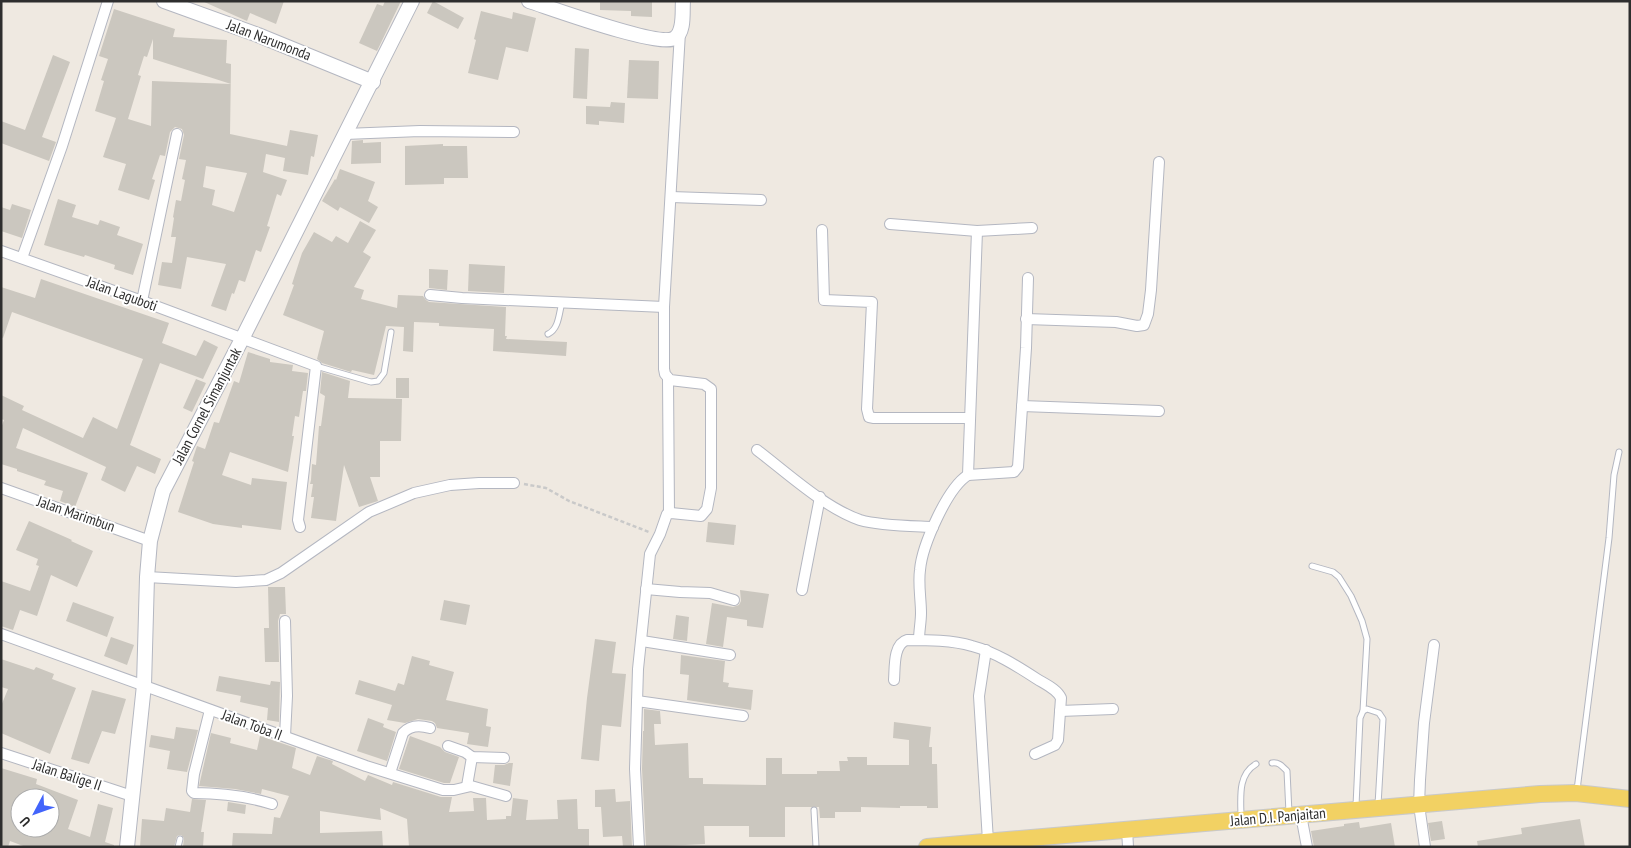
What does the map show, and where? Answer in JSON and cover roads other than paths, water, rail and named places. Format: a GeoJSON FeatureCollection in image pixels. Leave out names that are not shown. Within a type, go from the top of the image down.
{"type":"FeatureCollection","features":[{"type":"Feature","properties":{"kind":"main road","name":"Jalan D.I. Panjaitan"},"geometry":{"type":"LineString","coordinates":[[927,847],[1420,806],[1540,794],[1576,793],[1630,799]]}},
{"type":"Feature","properties":{"kind":"street"},"geometry":{"type":"LineString","coordinates":[[22,258],[62,146],[108,1]]}},
{"type":"Feature","properties":{"kind":"street","name":"Jalan Narumonda"},"geometry":{"type":"LineString","coordinates":[[164,1],[258,35],[373,82]]}},
{"type":"Feature","properties":{"kind":"street","name":"Jalan Cornel Simanjuntak"},"geometry":{"type":"LineString","coordinates":[[126,847],[144,685],[150,541],[163,491],[373,82],[412,1]]}},
{"type":"Feature","properties":{"kind":"street"},"geometry":{"type":"LineString","coordinates":[[529,1],[649,38],[671,40],[680,32]]}},
{"type":"Feature","properties":{"kind":"street"},"geometry":{"type":"LineString","coordinates":[[639,847],[635,769],[637,701],[646,588],[650,554],[660,536],[665,517],[669,513],[668,378],[664,369],[664,307],[683,1]]}},
{"type":"Feature","properties":{"kind":"street"},"geometry":{"type":"LineString","coordinates":[[345,134],[438,130],[514,132]]}},
{"type":"Feature","properties":{"kind":"street"},"geometry":{"type":"LineString","coordinates":[[142,301],[177,134]]}},
{"type":"Feature","properties":{"kind":"street"},"geometry":{"type":"LineString","coordinates":[[1026,319],[1116,322],[1137,326],[1144,325],[1152,290],[1159,162]]}},
{"type":"Feature","properties":{"kind":"street"},"geometry":{"type":"LineString","coordinates":[[671,197],[761,200]]}},
{"type":"Feature","properties":{"kind":"street"},"geometry":{"type":"LineString","coordinates":[[890,224],[978,230],[1032,228]]}},
{"type":"Feature","properties":{"kind":"street"},"geometry":{"type":"LineString","coordinates":[[822,230],[824,300],[872,302],[867,409],[869,417],[970,418]]}},
{"type":"Feature","properties":{"kind":"street"},"geometry":{"type":"LineString","coordinates":[[968,475],[978,230]]}},
{"type":"Feature","properties":{"kind":"street","name":"Jalan Laguboti"},"geometry":{"type":"LineString","coordinates":[[1,251],[316,366]]}},
{"type":"Feature","properties":{"kind":"street"},"geometry":{"type":"LineString","coordinates":[[919,640],[921,559],[951,492],[961,479],[968,475],[1014,472],[1020,463],[1028,278]]}},
{"type":"Feature","properties":{"kind":"street"},"geometry":{"type":"LineString","coordinates":[[430,295],[664,307]]}},
{"type":"Feature","properties":{"kind":"street"},"geometry":{"type":"LineString","coordinates":[[300,527],[298,520],[316,366]]}},
{"type":"Feature","properties":{"kind":"street"},"geometry":{"type":"LineString","coordinates":[[668,378],[673,381],[704,384],[710,387],[712,391],[710,502],[705,513],[700,517],[669,513]]}},
{"type":"Feature","properties":{"kind":"street"},"geometry":{"type":"LineString","coordinates":[[1022,406],[1159,411]]}},
{"type":"Feature","properties":{"kind":"street"},"geometry":{"type":"LineString","coordinates":[[757,450],[820,497],[861,520],[934,527]]}},
{"type":"Feature","properties":{"kind":"street"},"geometry":{"type":"LineString","coordinates":[[147,577],[236,582],[266,580],[288,569],[369,512],[414,493],[479,483],[514,483]]}},
{"type":"Feature","properties":{"kind":"street","name":"Jalan Marimbun"},"geometry":{"type":"LineString","coordinates":[[1,488],[150,541]]}},
{"type":"Feature","properties":{"kind":"street"},"geometry":{"type":"LineString","coordinates":[[802,590],[820,497]]}},
{"type":"Feature","properties":{"kind":"street"},"geometry":{"type":"LineString","coordinates":[[646,588],[710,593],[734,600]]}},
{"type":"Feature","properties":{"kind":"street"},"geometry":{"type":"LineString","coordinates":[[285,621],[287,696],[285,736]]}},
{"type":"Feature","properties":{"kind":"street","name":"Jalan Toba II"},"geometry":{"type":"LineString","coordinates":[[1,634],[390,773],[443,790],[454,790],[467,786],[477,787],[506,796]]}},
{"type":"Feature","properties":{"kind":"street"},"geometry":{"type":"LineString","coordinates":[[894,680],[897,652],[900,644],[907,640],[962,644],[986,650],[1017,666],[1058,692],[1061,698],[1058,740],[1055,745],[1035,754]]}},
{"type":"Feature","properties":{"kind":"street"},"geometry":{"type":"LineString","coordinates":[[642,641],[730,655]]}},
{"type":"Feature","properties":{"kind":"street"},"geometry":{"type":"LineString","coordinates":[[1425,847],[1420,806],[1424,723],[1434,645]]}},
{"type":"Feature","properties":{"kind":"street"},"geometry":{"type":"LineString","coordinates":[[986,650],[979,696],[988,841]]}},
{"type":"Feature","properties":{"kind":"street"},"geometry":{"type":"LineString","coordinates":[[637,701],[743,716]]}},
{"type":"Feature","properties":{"kind":"street"},"geometry":{"type":"LineString","coordinates":[[1060,711],[1113,708]]}},
{"type":"Feature","properties":{"kind":"street"},"geometry":{"type":"LineString","coordinates":[[210,710],[194,774],[192,792],[247,797],[272,804]]}},
{"type":"Feature","properties":{"kind":"street"},"geometry":{"type":"LineString","coordinates":[[390,773],[403,734],[407,729],[414,726],[430,728]]}},
{"type":"Feature","properties":{"kind":"street"},"geometry":{"type":"LineString","coordinates":[[448,746],[459,749],[472,757],[504,758]]}},
{"type":"Feature","properties":{"kind":"street","name":"Jalan Balige II"},"geometry":{"type":"LineString","coordinates":[[1,753],[132,796]]}},
{"type":"Feature","properties":{"kind":"street"},"geometry":{"type":"LineString","coordinates":[[467,786],[472,757]]}},
{"type":"Feature","properties":{"kind":"street"},"geometry":{"type":"LineString","coordinates":[[1295,816],[1307,847]]}},
{"type":"Feature","properties":{"kind":"street"},"geometry":{"type":"LineString","coordinates":[[1127,829],[1128,847]]}},
{"type":"Feature","properties":{"kind":"lane"},"geometry":{"type":"LineString","coordinates":[[548,334],[553,332],[556,327],[562,301]]}},
{"type":"Feature","properties":{"kind":"lane"},"geometry":{"type":"LineString","coordinates":[[316,366],[371,382],[378,381],[384,374],[391,332]]}},
{"type":"Feature","properties":{"kind":"lane"},"geometry":{"type":"LineString","coordinates":[[1576,793],[1609,538],[1614,475],[1619,452]]}},
{"type":"Feature","properties":{"kind":"lane"},"geometry":{"type":"LineString","coordinates":[[1312,566],[1333,572],[1343,581],[1357,608],[1367,639],[1363,712],[1360,718],[1356,811]]}},
{"type":"Feature","properties":{"kind":"lane"},"geometry":{"type":"LineString","coordinates":[[1363,712],[1367,710],[1379,713],[1383,719],[1378,808]]}},
{"type":"Feature","properties":{"kind":"lane"},"geometry":{"type":"LineString","coordinates":[[1272,763],[1282,765],[1286,771],[1295,816]]}},
{"type":"Feature","properties":{"kind":"lane"},"geometry":{"type":"LineString","coordinates":[[1241,820],[1241,787],[1248,768],[1256,764]]}},
{"type":"Feature","properties":{"kind":"lane"},"geometry":{"type":"LineString","coordinates":[[814,810],[816,847]]}},
{"type":"Feature","properties":{"kind":"lane"},"geometry":{"type":"LineString","coordinates":[[178,847],[180,839]]}}]}
